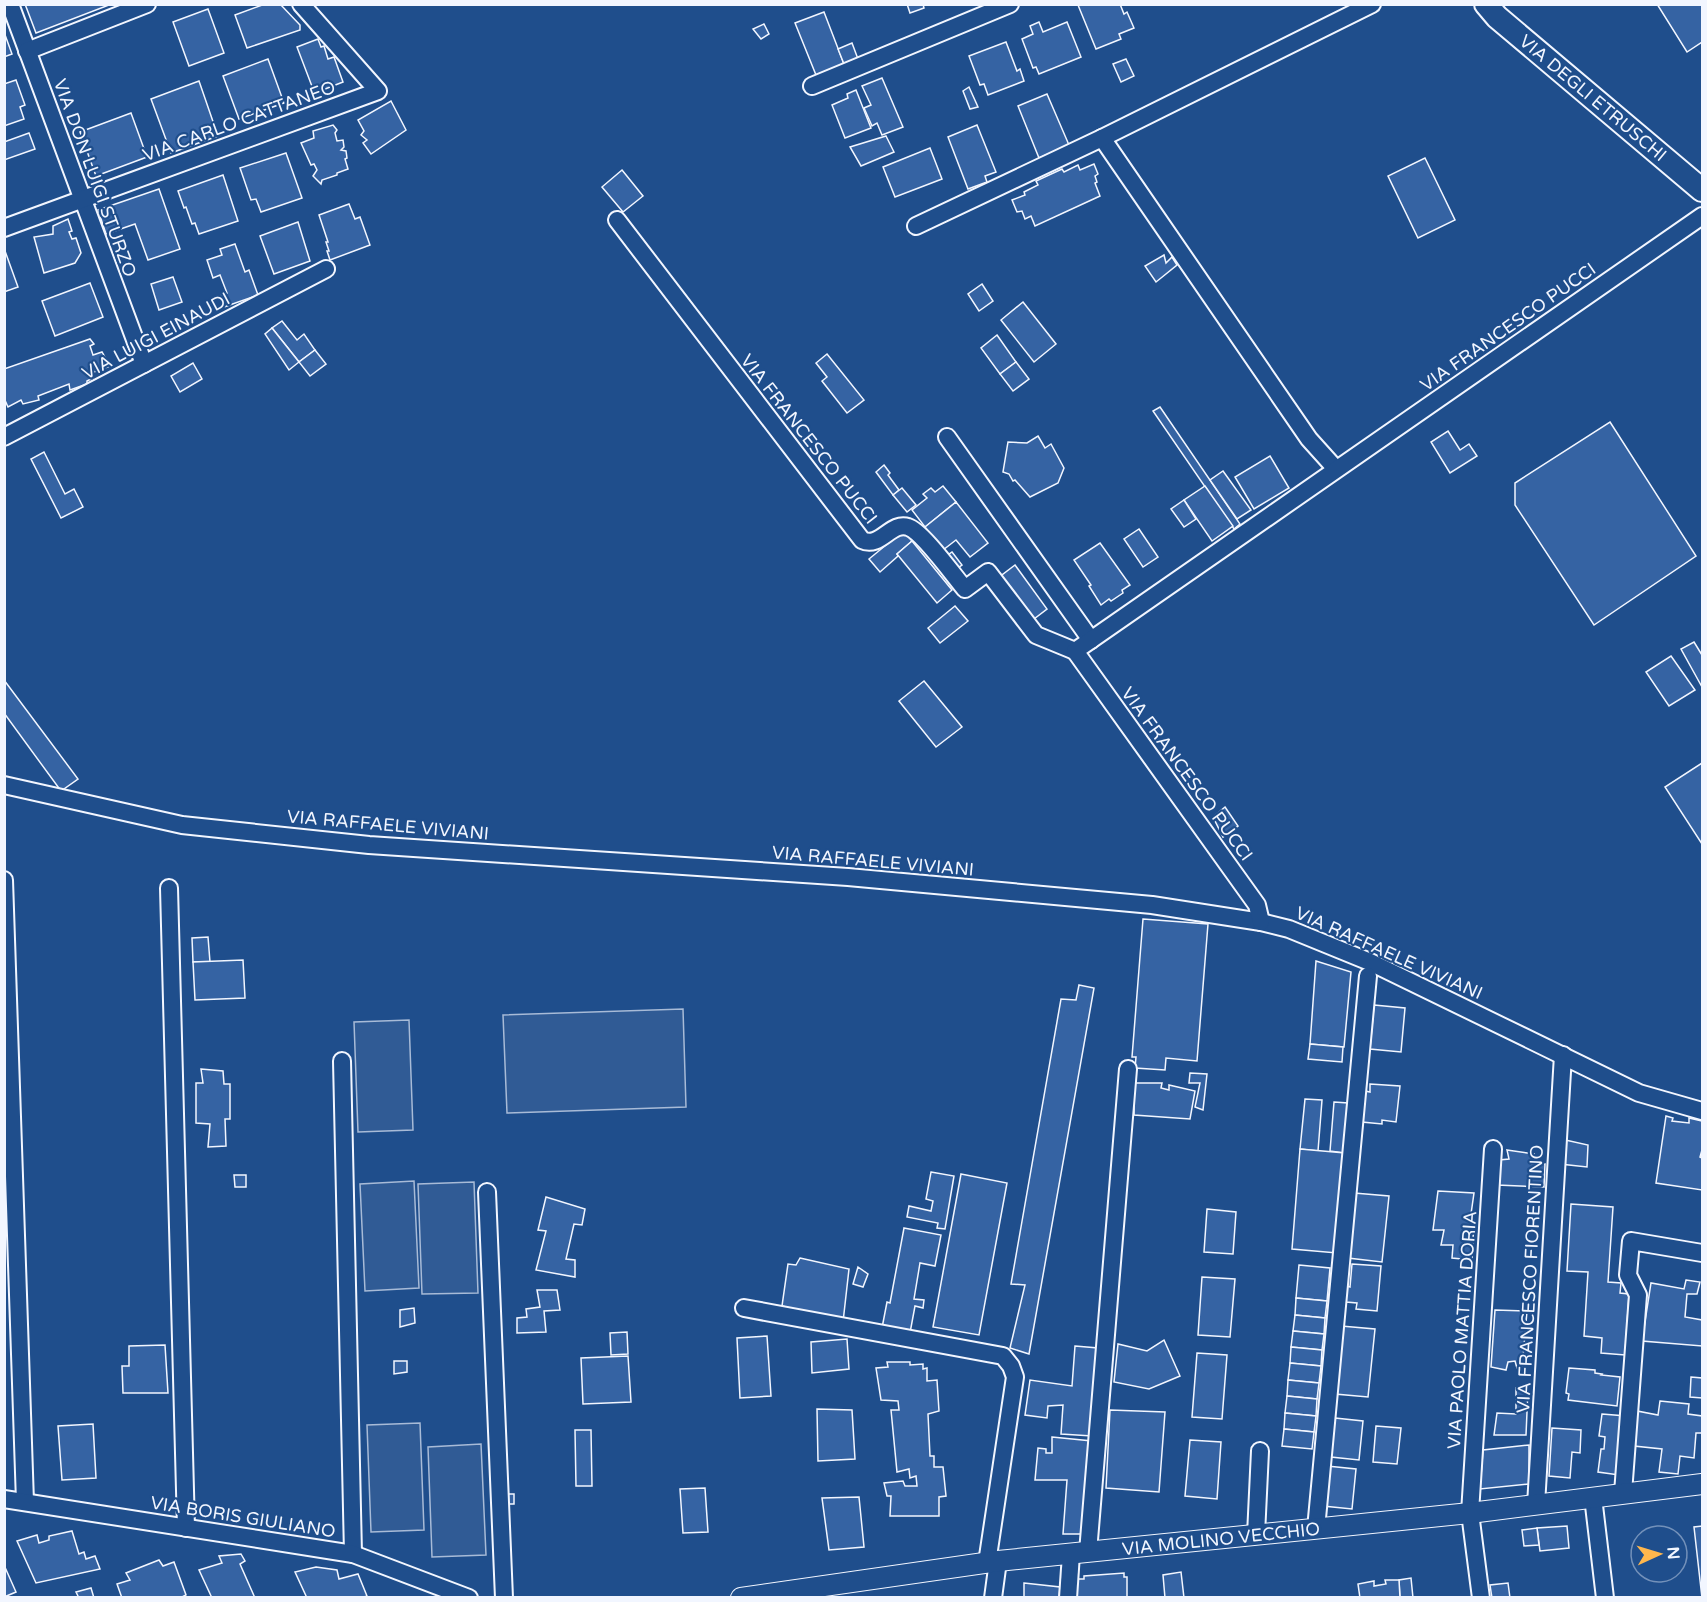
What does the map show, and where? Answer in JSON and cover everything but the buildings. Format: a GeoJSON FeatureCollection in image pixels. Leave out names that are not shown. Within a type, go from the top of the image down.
{"type":"FeatureCollection","features":[{"type":"Feature","properties":{"kind":"main road","name":"VIA DEGLI ETRUSCHI"},"geometry":{"type":"LineString","coordinates":[[1486,4],[1497,17],[1702,190]]}},
{"type":"Feature","properties":{"kind":"street","name":"VIA DON LUIGI STURZO"},"geometry":{"type":"LineString","coordinates":[[10,4],[144,364]]}},
{"type":"Feature","properties":{"kind":"street"},"geometry":{"type":"LineString","coordinates":[[27,51],[147,4]]}},
{"type":"Feature","properties":{"kind":"street","name":"VIA CARLO CATTANEO"},"geometry":{"type":"LineString","coordinates":[[4,228],[378,91],[301,4]]}},
{"type":"Feature","properties":{"kind":"street"},"geometry":{"type":"LineString","coordinates":[[812,86],[1010,4]]}},
{"type":"Feature","properties":{"kind":"street"},"geometry":{"type":"LineString","coordinates":[[916,226],[1102,138],[1372,4]]}},
{"type":"Feature","properties":{"kind":"street"},"geometry":{"type":"LineString","coordinates":[[1102,138],[1309,439],[1336,469]]}},
{"type":"Feature","properties":{"kind":"street","name":"VIA FRANCESCO PUCCI"},"geometry":{"type":"LineString","coordinates":[[1075,651],[1702,216]]}},
{"type":"Feature","properties":{"kind":"street","name":"VIA FRANCESCO PUCCI"},"geometry":{"type":"LineString","coordinates":[[617,220],[861,540],[867,543],[878,541],[902,526],[910,527],[965,589],[988,572],[1036,635],[1075,651],[1257,905],[1261,922]]}},
{"type":"Feature","properties":{"kind":"street","name":"VIA LUIGI EINAUDI"},"geometry":{"type":"LineString","coordinates":[[4,437],[326,269]]}},
{"type":"Feature","properties":{"kind":"street"},"geometry":{"type":"LineString","coordinates":[[947,437],[1091,640]]}},
{"type":"Feature","properties":{"kind":"street","name":"VIA RAFFAELE VIVIANI"},"geometry":{"type":"LineString","coordinates":[[4,785],[182,825],[369,845],[837,876],[1152,904],[1261,922],[1289,929],[1370,962],[1638,1093],[1702,1111]]}},
{"type":"Feature","properties":{"kind":"street"},"geometry":{"type":"LineString","coordinates":[[4,880],[25,1502]]}},
{"type":"Feature","properties":{"kind":"street"},"geometry":{"type":"LineString","coordinates":[[169,888],[186,1528]]}},
{"type":"Feature","properties":{"kind":"street"},"geometry":{"type":"LineString","coordinates":[[1316,1529],[1368,976]]}},
{"type":"Feature","properties":{"kind":"street","name":"VIA FRANCESCO FIORENTINO"},"geometry":{"type":"LineString","coordinates":[[1536,1504],[1563,1055]]}},
{"type":"Feature","properties":{"kind":"street"},"geometry":{"type":"LineString","coordinates":[[342,1061],[353,1554]]}},
{"type":"Feature","properties":{"kind":"street"},"geometry":{"type":"LineString","coordinates":[[1068,1598],[1080,1553],[1128,1069]]}},
{"type":"Feature","properties":{"kind":"street","name":"VIA PAOLO MATTIA DORIA"},"geometry":{"type":"LineString","coordinates":[[1481,1598],[1470,1513],[1493,1149]]}},
{"type":"Feature","properties":{"kind":"street"},"geometry":{"type":"LineString","coordinates":[[487,1192],[504,1598]]}},
{"type":"Feature","properties":{"kind":"street"},"geometry":{"type":"LineString","coordinates":[[1623,1493],[1638,1295],[1628,1275],[1630,1241],[1702,1253]]}},
{"type":"Feature","properties":{"kind":"street"},"geometry":{"type":"LineString","coordinates":[[744,1308],[1003,1356],[1011,1366],[1015,1377],[993,1562],[993,1598]]}},
{"type":"Feature","properties":{"kind":"street"},"geometry":{"type":"LineString","coordinates":[[1256,1535],[1260,1451]]}},
{"type":"Feature","properties":{"kind":"street","name":"VIA MOLINO VECCHIO"},"geometry":{"type":"LineString","coordinates":[[741,1598],[993,1562],[1470,1513],[1702,1484]]}},
{"type":"Feature","properties":{"kind":"street"},"geometry":{"type":"LineString","coordinates":[[1593,1497],[1605,1598]]}},
{"type":"Feature","properties":{"kind":"street","name":"VIA BORIS GIULIANO"},"geometry":{"type":"LineString","coordinates":[[4,1499],[353,1554],[469,1598]]}},
{"type":"Feature","properties":{"kind":"shaded area"},"geometry":{"type":"Polygon","coordinates":[[[683,1009],[686,1107],[507,1113],[503,1015],[683,1009]]]}},
{"type":"Feature","properties":{"kind":"shaded area"},"geometry":{"type":"Polygon","coordinates":[[[409,1020],[413,1130],[358,1132],[354,1022],[409,1020]]]}},
{"type":"Feature","properties":{"kind":"shaded area"},"geometry":{"type":"Polygon","coordinates":[[[414,1181],[419,1288],[365,1291],[360,1184],[414,1181]]]}},
{"type":"Feature","properties":{"kind":"shaded area"},"geometry":{"type":"Polygon","coordinates":[[[474,1182],[478,1293],[422,1294],[418,1184],[474,1182]]]}},
{"type":"Feature","properties":{"kind":"shaded area"},"geometry":{"type":"Polygon","coordinates":[[[420,1423],[424,1530],[371,1532],[367,1425],[420,1423]]]}},
{"type":"Feature","properties":{"kind":"shaded area"},"geometry":{"type":"Polygon","coordinates":[[[481,1444],[486,1555],[432,1557],[428,1447],[481,1444]]]}}]}
